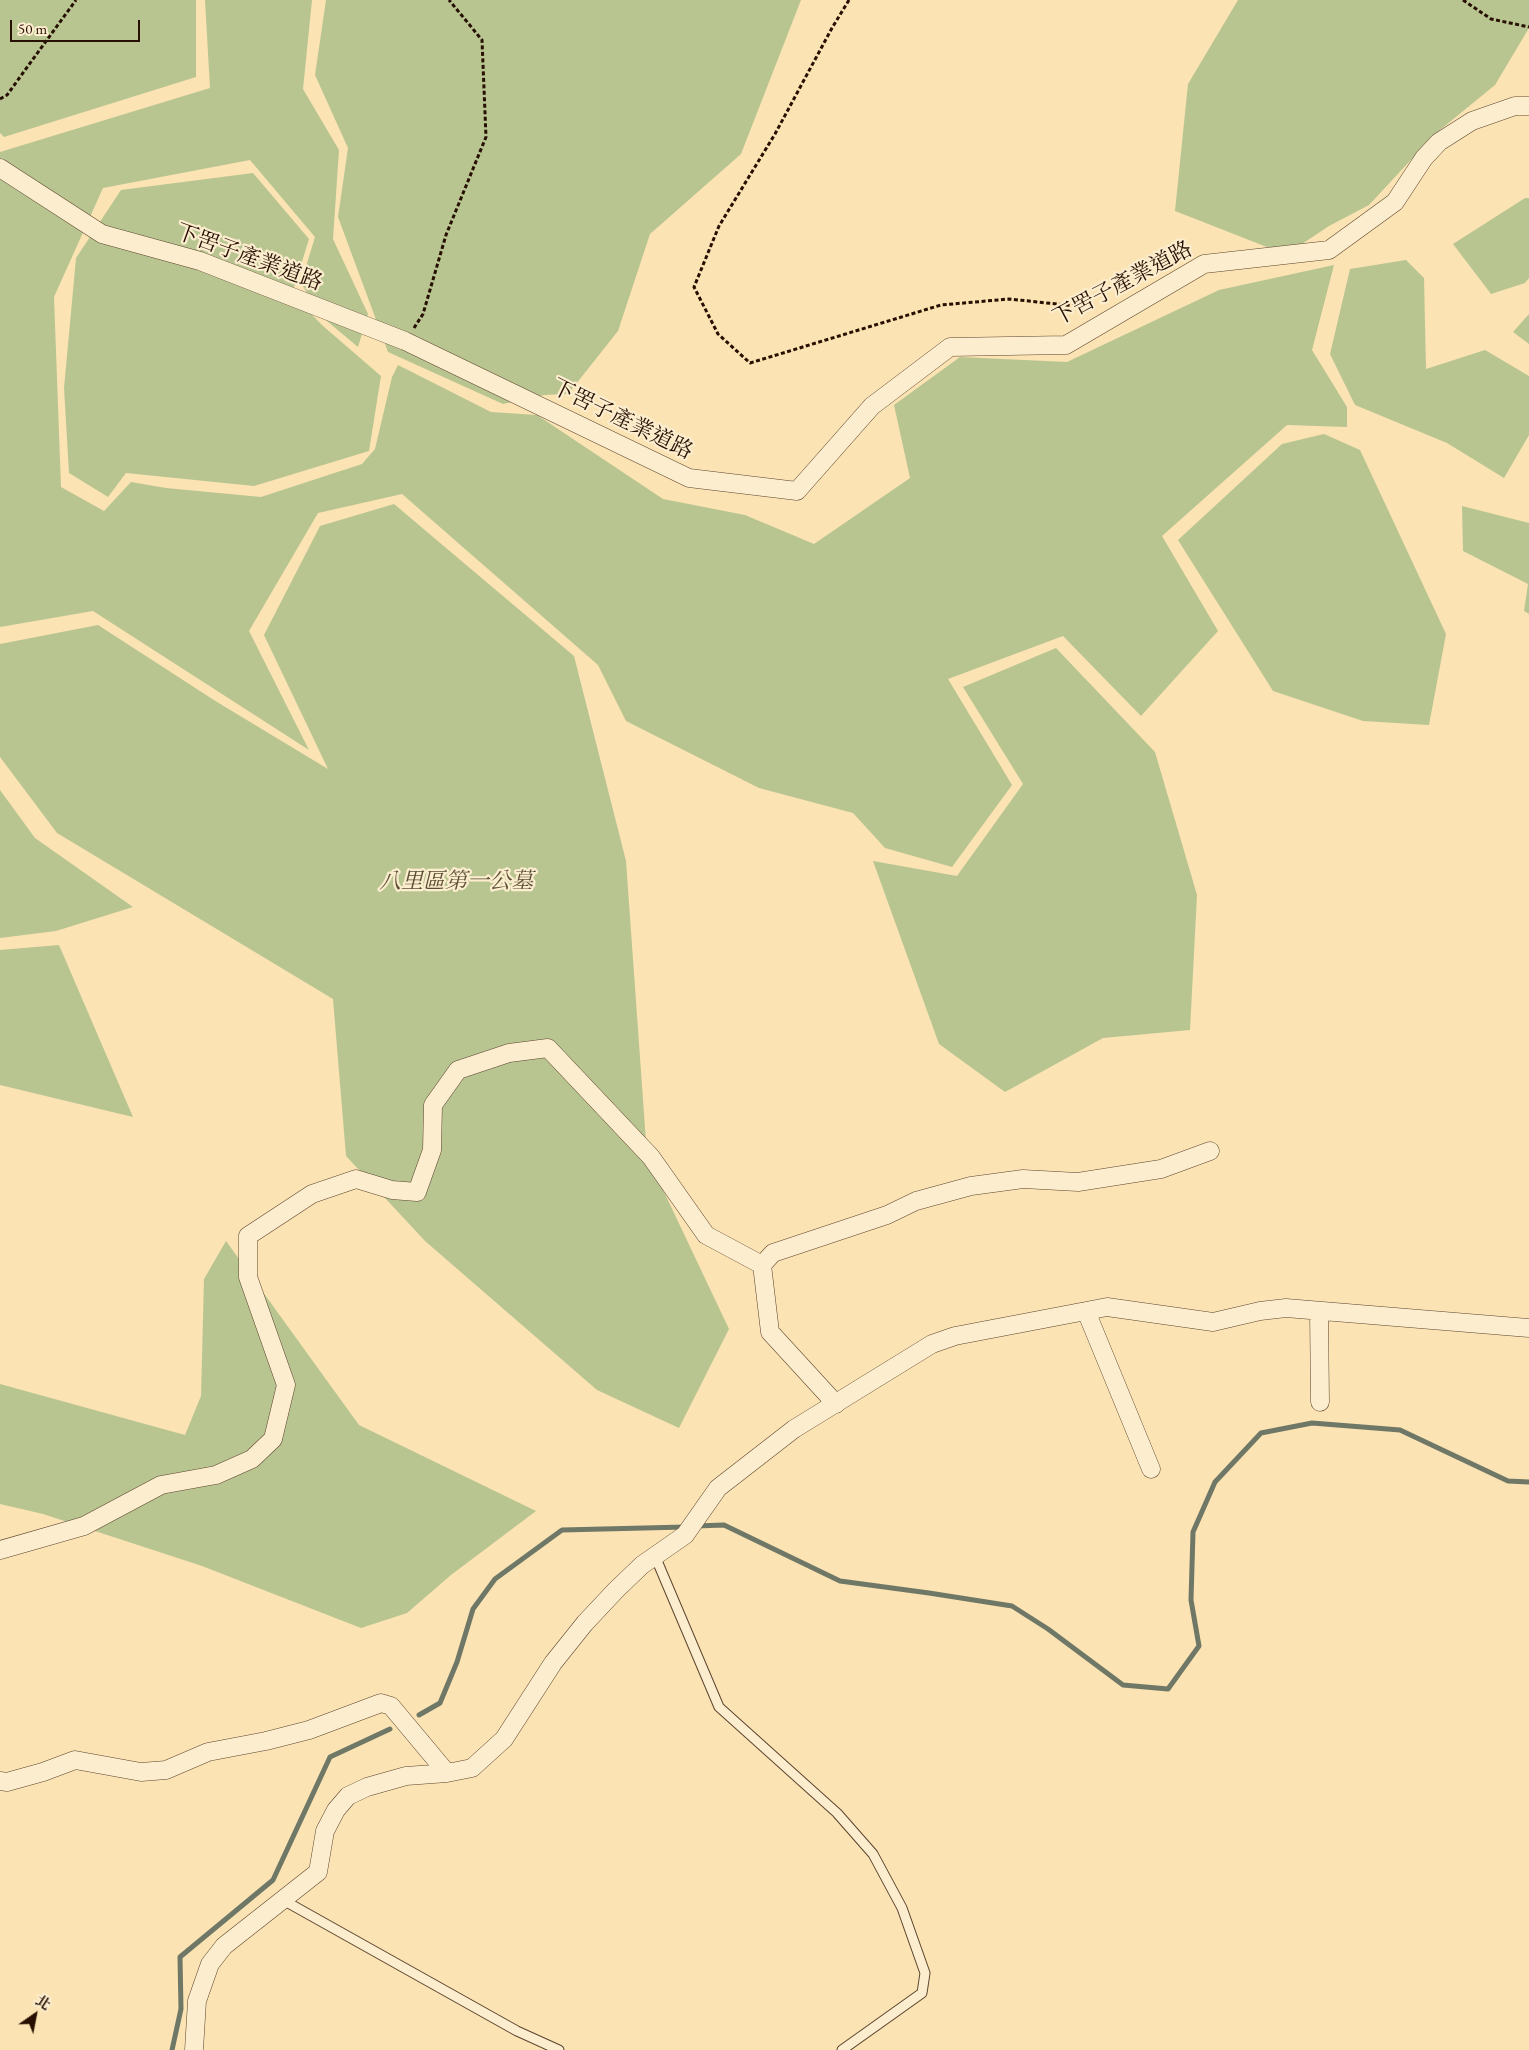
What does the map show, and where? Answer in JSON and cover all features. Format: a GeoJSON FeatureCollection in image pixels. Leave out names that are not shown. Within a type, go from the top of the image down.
{"type":"FeatureCollection","features":[{"type":"Feature","properties":{"kind":"street","name":"下罟子產業道路"},"geometry":{"type":"LineString","coordinates":[[0,168],[102,234],[200,261],[405,340],[689,478],[797,491],[872,406],[950,347],[1066,345],[1204,264],[1329,250],[1395,202],[1424,158],[1439,142],[1472,121],[1515,106],[1529,106]]}},
{"type":"Feature","properties":{"kind":"street"},"geometry":{"type":"LineString","coordinates":[[0,1550],[84,1526],[161,1486],[216,1474],[252,1459],[274,1439],[286,1385],[248,1277],[248,1236],[312,1194],[356,1179],[392,1190],[417,1192],[432,1150],[433,1105],[458,1070],[509,1053],[548,1048],[651,1157],[706,1235],[762,1265]]}},
{"type":"Feature","properties":{"kind":"street"},"geometry":{"type":"LineString","coordinates":[[762,1265],[773,1254],[887,1215],[916,1201],[971,1186],[1024,1179],[1088,1181],[1161,1169],[1210,1151]]}},
{"type":"Feature","properties":{"kind":"street"},"geometry":{"type":"LineString","coordinates":[[762,1265],[770,1332],[836,1404]]}},
{"type":"Feature","properties":{"kind":"street"},"geometry":{"type":"LineString","coordinates":[[194,2050],[197,2001],[210,1964],[224,1946],[318,1872],[325,1831],[336,1810],[348,1796],[367,1787],[406,1776],[447,1773],[472,1768],[504,1739],[553,1664],[585,1623],[616,1590],[654,1556],[685,1535],[718,1488],[794,1429],[932,1344],[954,1336],[1107,1307],[1213,1322],[1277,1309],[1529,1328]]}},
{"type":"Feature","properties":{"kind":"street"},"geometry":{"type":"LineString","coordinates":[[1086,1311],[1151,1469]]}},
{"type":"Feature","properties":{"kind":"street"},"geometry":{"type":"LineString","coordinates":[[1319,1311],[1320,1402]]}},
{"type":"Feature","properties":{"kind":"street"},"geometry":{"type":"LineString","coordinates":[[0,1781],[7,1782],[43,1772],[75,1760],[141,1772],[166,1770],[208,1752],[266,1741],[309,1730],[381,1703],[391,1706],[447,1773]]}},
{"type":"Feature","properties":{"kind":"lane"},"geometry":{"type":"LineString","coordinates":[[654,1556],[719,1707],[837,1813],[873,1854],[902,1908],[925,1973],[922,1993],[842,2050]]}},
{"type":"Feature","properties":{"kind":"lane"},"geometry":{"type":"LineString","coordinates":[[283,1900],[517,2031],[560,2050]]}},
{"type":"Feature","properties":{"kind":"path"},"geometry":{"type":"LineString","coordinates":[[0,99],[7,94],[76,0]]}},
{"type":"Feature","properties":{"kind":"path"},"geometry":{"type":"LineString","coordinates":[[405,340],[423,314],[446,235],[486,137],[482,40],[449,0]]}},
{"type":"Feature","properties":{"kind":"path"},"geometry":{"type":"LineString","coordinates":[[849,0],[832,28],[776,134],[719,226],[694,287],[718,334],[750,363],[941,305],[1009,299],[1124,311]]}},
{"type":"Feature","properties":{"kind":"path"},"geometry":{"type":"LineString","coordinates":[[1464,0],[1491,19],[1529,27]]}},
{"type":"Feature","properties":{"kind":"green space"},"geometry":{"type":"Polygon","coordinates":[[[0,0],[196,0],[196,77],[4,137],[0,133],[0,0]]]}},
{"type":"Feature","properties":{"kind":"green space"},"geometry":{"type":"Polygon","coordinates":[[[205,0],[312,0],[303,89],[339,150],[333,239],[368,314],[358,347],[321,316],[301,283],[315,237],[250,160],[103,188],[54,297],[61,487],[104,511],[131,482],[166,488],[261,497],[362,464],[375,449],[392,377],[398,365],[491,412],[537,415],[663,499],[745,515],[814,544],[910,478],[894,405],[960,357],[1067,362],[1219,290],[1334,265],[1312,350],[1347,407],[1347,427],[1287,425],[1162,536],[1218,631],[1141,716],[1063,636],[948,679],[1012,785],[952,867],[885,848],[853,813],[759,788],[626,721],[598,665],[402,494],[318,513],[249,631],[309,750],[93,611],[0,627],[0,152],[210,88],[205,0]]]}},
{"type":"Feature","properties":{"kind":"green space"},"geometry":{"type":"Polygon","coordinates":[[[326,0],[801,0],[741,154],[650,234],[618,331],[568,394],[544,395],[503,404],[388,352],[338,217],[348,148],[315,75],[326,0]]]}},
{"type":"Feature","properties":{"kind":"green space"},"geometry":{"type":"Polygon","coordinates":[[[1238,0],[1529,0],[1529,28],[1495,85],[1435,134],[1369,205],[1329,226],[1299,246],[1272,249],[1175,211],[1188,84],[1238,0]]]}},
{"type":"Feature","properties":{"kind":"green space"},"geometry":{"type":"Polygon","coordinates":[[[253,173],[309,239],[292,294],[323,326],[381,376],[369,451],[254,486],[126,473],[108,497],[69,473],[64,388],[76,258],[121,190],[253,173]]]}},
{"type":"Feature","properties":{"kind":"green space"},"geometry":{"type":"Polygon","coordinates":[[[1525,198],[1529,198],[1529,278],[1525,283],[1491,294],[1453,244],[1525,198]]]}},
{"type":"Feature","properties":{"kind":"green space"},"geometry":{"type":"Polygon","coordinates":[[[1406,260],[1424,278],[1426,369],[1485,350],[1529,376],[1529,435],[1504,478],[1447,443],[1355,405],[1330,354],[1350,269],[1406,260]]]}},
{"type":"Feature","properties":{"kind":"green space"},"geometry":{"type":"Polygon","coordinates":[[[1529,314],[1529,344],[1513,332],[1529,314]]]}},
{"type":"Feature","properties":{"kind":"green space"},"geometry":{"type":"Polygon","coordinates":[[[1324,434],[1360,450],[1446,634],[1429,725],[1363,721],[1273,691],[1178,540],[1282,444],[1324,434]]]}},
{"type":"Feature","properties":{"kind":"green space","name":"八里區第一公墓"},"geometry":{"type":"Polygon","coordinates":[[[394,504],[574,656],[626,861],[647,1156],[729,1329],[679,1428],[597,1390],[425,1241],[346,1156],[333,999],[57,833],[0,757],[0,644],[98,625],[217,702],[328,769],[264,635],[320,526],[394,504]]]}},
{"type":"Feature","properties":{"kind":"green space"},"geometry":{"type":"Polygon","coordinates":[[[1462,506],[1529,523],[1529,614],[1524,611],[1528,584],[1463,551],[1462,506]]]}},
{"type":"Feature","properties":{"kind":"green space"},"geometry":{"type":"Polygon","coordinates":[[[1056,648],[1155,752],[1197,895],[1190,1030],[1103,1038],[1005,1092],[939,1044],[873,861],[957,876],[1023,784],[963,687],[1056,648]]]}},
{"type":"Feature","properties":{"kind":"green space"},"geometry":{"type":"Polygon","coordinates":[[[0,790],[35,838],[133,907],[56,931],[0,938],[0,790]]]}},
{"type":"Feature","properties":{"kind":"green space"},"geometry":{"type":"Polygon","coordinates":[[[59,945],[133,1117],[0,1085],[0,950],[59,945]]]}},
{"type":"Feature","properties":{"kind":"green space"},"geometry":{"type":"Polygon","coordinates":[[[226,1241],[359,1425],[536,1511],[451,1575],[407,1613],[361,1628],[202,1566],[43,1514],[0,1504],[0,1384],[185,1435],[201,1396],[204,1279],[226,1241]]]}},
{"type":"Feature","properties":{"kind":"waterway"},"geometry":{"type":"LineString","coordinates":[[696,1526],[724,1525],[840,1581],[1012,1606],[1048,1629],[1123,1685],[1168,1689],[1199,1646],[1191,1600],[1193,1532],[1215,1482],[1261,1433],[1312,1423],[1400,1430],[1508,1481],[1529,1482]]}},
{"type":"Feature","properties":{"kind":"waterway"},"geometry":{"type":"LineString","coordinates":[[419,1715],[440,1703],[457,1662],[473,1609],[495,1579],[562,1530],[685,1527]]}},
{"type":"Feature","properties":{"kind":"waterway"},"geometry":{"type":"LineString","coordinates":[[172,2050],[181,2009],[180,1957],[273,1880],[330,1757],[390,1729]]}}]}
